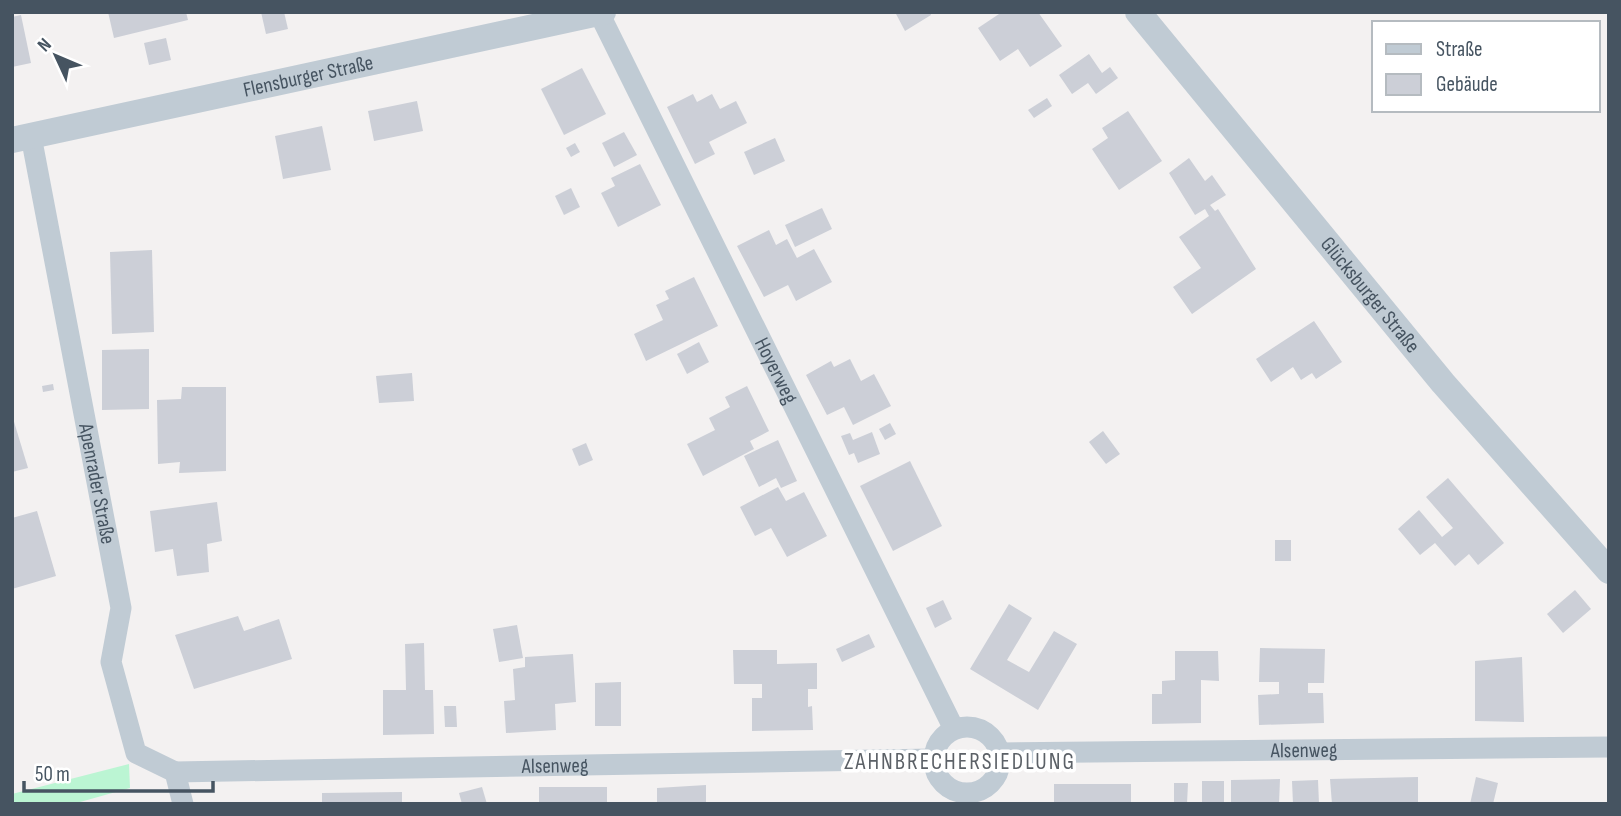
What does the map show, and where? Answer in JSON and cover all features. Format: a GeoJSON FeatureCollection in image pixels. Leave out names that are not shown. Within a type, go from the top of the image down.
{"type":"FeatureCollection","features":[{"type":"Feature","properties":{"kind":"street","name":"Glücksburger Straße"},"geometry":{"type":"LineString","coordinates":[[1139,12],[1443,383],[1609,571]]}},
{"type":"Feature","properties":{"kind":"street","name":"Flensburger Straße"},"geometry":{"type":"LineString","coordinates":[[22,138],[601,13]]}},
{"type":"Feature","properties":{"kind":"street","name":"Hoyerweg"},"geometry":{"type":"LineString","coordinates":[[601,13],[954,729]]}},
{"type":"Feature","properties":{"kind":"street","name":"Apenrader Straße"},"geometry":{"type":"LineString","coordinates":[[22,138],[121,608],[111,662],[136,753],[175,772]]}},
{"type":"Feature","properties":{"kind":"street"},"geometry":{"type":"LineString","coordinates":[[964,726],[983,730],[997,744],[1000,753],[998,774],[992,782],[963,798],[939,778],[933,758],[940,740],[954,729],[964,726]]}},
{"type":"Feature","properties":{"kind":"street","name":"Alsenweg"},"geometry":{"type":"LineString","coordinates":[[1000,753],[1609,747]]}},
{"type":"Feature","properties":{"kind":"street","name":"Alsenweg"},"geometry":{"type":"LineString","coordinates":[[175,772],[933,758]]}},
{"type":"Feature","properties":{"kind":"street"},"geometry":{"type":"LineString","coordinates":[[175,772],[183,804]]}},
{"type":"Feature","properties":{"kind":"green space"},"geometry":{"type":"Polygon","coordinates":[[[129,764],[130,788],[73,804],[12,804],[12,794],[129,764]]]}},
{"type":"Feature","properties":{"kind":"building"},"geometry":{"type":"Polygon","coordinates":[[[108,12],[186,12],[188,20],[114,38],[108,12]]]}},
{"type":"Feature","properties":{"kind":"building"},"geometry":{"type":"Polygon","coordinates":[[[261,12],[284,12],[288,29],[266,34],[261,12]]]}},
{"type":"Feature","properties":{"kind":"building"},"geometry":{"type":"Polygon","coordinates":[[[895,12],[930,12],[931,15],[905,31],[895,12]]]}},
{"type":"Feature","properties":{"kind":"building"},"geometry":{"type":"Polygon","coordinates":[[[1002,12],[1038,12],[1062,46],[1030,67],[1018,49],[1000,61],[978,28],[1002,12]]]}},
{"type":"Feature","properties":{"kind":"building"},"geometry":{"type":"Polygon","coordinates":[[[21,15],[31,63],[12,67],[12,17],[21,15]]]}},
{"type":"Feature","properties":{"kind":"building"},"geometry":{"type":"Polygon","coordinates":[[[166,38],[171,60],[149,65],[144,43],[166,38]]]}},
{"type":"Feature","properties":{"kind":"building"},"geometry":{"type":"Polygon","coordinates":[[[1089,54],[1102,73],[1110,67],[1118,78],[1096,94],[1088,83],[1072,94],[1059,75],[1089,54]]]}},
{"type":"Feature","properties":{"kind":"building"},"geometry":{"type":"Polygon","coordinates":[[[582,68],[606,114],[564,135],[541,89],[582,68]]]}},
{"type":"Feature","properties":{"kind":"building"},"geometry":{"type":"Polygon","coordinates":[[[693,94],[697,102],[712,94],[720,109],[736,101],[747,123],[709,142],[715,154],[695,164],[667,107],[693,94]]]}},
{"type":"Feature","properties":{"kind":"building"},"geometry":{"type":"Polygon","coordinates":[[[1047,98],[1052,106],[1034,118],[1028,110],[1047,98]]]}},
{"type":"Feature","properties":{"kind":"building"},"geometry":{"type":"Polygon","coordinates":[[[417,101],[423,131],[374,141],[368,111],[417,101]]]}},
{"type":"Feature","properties":{"kind":"building"},"geometry":{"type":"Polygon","coordinates":[[[1128,111],[1162,161],[1119,190],[1092,149],[1108,138],[1102,128],[1128,111]]]}},
{"type":"Feature","properties":{"kind":"building"},"geometry":{"type":"Polygon","coordinates":[[[322,126],[331,170],[283,179],[275,136],[322,126]]]}},
{"type":"Feature","properties":{"kind":"building"},"geometry":{"type":"Polygon","coordinates":[[[624,132],[637,155],[614,167],[602,143],[624,132]]]}},
{"type":"Feature","properties":{"kind":"building"},"geometry":{"type":"Polygon","coordinates":[[[775,138],[785,161],[754,175],[744,152],[775,138]]]}},
{"type":"Feature","properties":{"kind":"building"},"geometry":{"type":"Polygon","coordinates":[[[575,143],[580,152],[571,157],[566,148],[575,143]]]}},
{"type":"Feature","properties":{"kind":"building"},"geometry":{"type":"Polygon","coordinates":[[[1189,158],[1205,181],[1212,175],[1226,195],[1210,205],[1215,211],[1218,209],[1256,269],[1192,314],[1173,287],[1201,268],[1179,237],[1209,216],[1205,209],[1195,215],[1169,173],[1189,158]]]}},
{"type":"Feature","properties":{"kind":"building"},"geometry":{"type":"Polygon","coordinates":[[[640,164],[661,205],[618,227],[601,193],[615,186],[611,178],[640,164]]]}},
{"type":"Feature","properties":{"kind":"building"},"geometry":{"type":"Polygon","coordinates":[[[571,188],[580,207],[564,215],[555,196],[571,188]]]}},
{"type":"Feature","properties":{"kind":"building"},"geometry":{"type":"Polygon","coordinates":[[[822,208],[832,229],[795,247],[785,225],[822,208]]]}},
{"type":"Feature","properties":{"kind":"building"},"geometry":{"type":"Polygon","coordinates":[[[769,230],[776,245],[787,239],[797,258],[814,249],[832,282],[796,301],[788,285],[764,297],[737,246],[769,230]]]}},
{"type":"Feature","properties":{"kind":"building"},"geometry":{"type":"Polygon","coordinates":[[[152,250],[154,332],[112,334],[110,252],[152,250]]]}},
{"type":"Feature","properties":{"kind":"building"},"geometry":{"type":"Polygon","coordinates":[[[694,277],[718,326],[646,361],[634,334],[663,320],[656,305],[669,299],[665,291],[694,277]]]}},
{"type":"Feature","properties":{"kind":"building"},"geometry":{"type":"Polygon","coordinates":[[[1314,321],[1342,362],[1316,379],[1312,373],[1301,380],[1293,367],[1271,382],[1256,359],[1314,321]]]}},
{"type":"Feature","properties":{"kind":"building"},"geometry":{"type":"Polygon","coordinates":[[[699,342],[709,362],[687,374],[677,354],[699,342]]]}},
{"type":"Feature","properties":{"kind":"building"},"geometry":{"type":"Polygon","coordinates":[[[149,349],[149,409],[102,410],[102,350],[149,349]]]}},
{"type":"Feature","properties":{"kind":"building"},"geometry":{"type":"Polygon","coordinates":[[[850,359],[861,381],[874,374],[891,406],[853,425],[844,407],[827,415],[806,375],[831,361],[834,367],[850,359]]]}},
{"type":"Feature","properties":{"kind":"building"},"geometry":{"type":"Polygon","coordinates":[[[412,373],[414,401],[379,403],[376,376],[412,373]]]}},
{"type":"Feature","properties":{"kind":"building"},"geometry":{"type":"Polygon","coordinates":[[[53,384],[54,390],[43,392],[42,386],[53,384]]]}},
{"type":"Feature","properties":{"kind":"building"},"geometry":{"type":"Polygon","coordinates":[[[747,386],[769,431],[750,441],[754,449],[703,476],[687,444],[715,430],[709,418],[730,407],[725,397],[747,386]]]}},
{"type":"Feature","properties":{"kind":"building"},"geometry":{"type":"Polygon","coordinates":[[[182,387],[226,387],[226,471],[179,473],[180,462],[158,464],[157,400],[181,399],[182,387]]]}},
{"type":"Feature","properties":{"kind":"building"},"geometry":{"type":"Polygon","coordinates":[[[12,415],[28,468],[12,472],[12,415]]]}},
{"type":"Feature","properties":{"kind":"building"},"geometry":{"type":"Polygon","coordinates":[[[890,423],[896,434],[885,440],[879,429],[890,423]]]}},
{"type":"Feature","properties":{"kind":"building"},"geometry":{"type":"Polygon","coordinates":[[[1103,431],[1120,454],[1106,464],[1089,442],[1103,431]]]}},
{"type":"Feature","properties":{"kind":"building"},"geometry":{"type":"Polygon","coordinates":[[[872,432],[880,454],[858,463],[854,453],[849,455],[841,436],[850,433],[853,440],[872,432]]]}},
{"type":"Feature","properties":{"kind":"building"},"geometry":{"type":"Polygon","coordinates":[[[778,440],[797,481],[781,488],[776,478],[759,487],[744,456],[778,440]]]}},
{"type":"Feature","properties":{"kind":"building"},"geometry":{"type":"Polygon","coordinates":[[[586,443],[593,460],[579,466],[572,449],[586,443]]]}},
{"type":"Feature","properties":{"kind":"building"},"geometry":{"type":"Polygon","coordinates":[[[910,461],[942,526],[893,551],[860,486],[910,461]]]}},
{"type":"Feature","properties":{"kind":"building"},"geometry":{"type":"Polygon","coordinates":[[[1448,478],[1504,543],[1478,565],[1469,554],[1455,566],[1435,543],[1420,555],[1398,529],[1419,510],[1442,537],[1453,528],[1426,497],[1448,478]]]}},
{"type":"Feature","properties":{"kind":"building"},"geometry":{"type":"Polygon","coordinates":[[[778,487],[786,501],[804,492],[827,536],[787,557],[771,528],[755,536],[740,507],[778,487]]]}},
{"type":"Feature","properties":{"kind":"building"},"geometry":{"type":"Polygon","coordinates":[[[217,502],[222,541],[207,544],[209,572],[177,576],[173,549],[155,552],[150,511],[217,502]]]}},
{"type":"Feature","properties":{"kind":"building"},"geometry":{"type":"Polygon","coordinates":[[[37,511],[56,576],[12,589],[12,518],[37,511]]]}},
{"type":"Feature","properties":{"kind":"building"},"geometry":{"type":"Polygon","coordinates":[[[1275,540],[1291,540],[1291,561],[1275,561],[1275,540]]]}},
{"type":"Feature","properties":{"kind":"building"},"geometry":{"type":"Polygon","coordinates":[[[1575,590],[1591,609],[1563,633],[1547,614],[1575,590]]]}},
{"type":"Feature","properties":{"kind":"building"},"geometry":{"type":"Polygon","coordinates":[[[943,600],[952,619],[935,628],[926,608],[943,600]]]}},
{"type":"Feature","properties":{"kind":"building"},"geometry":{"type":"Polygon","coordinates":[[[1009,604],[1032,618],[1007,660],[1029,672],[1054,631],[1077,644],[1038,710],[970,669],[1009,604]]]}},
{"type":"Feature","properties":{"kind":"building"},"geometry":{"type":"Polygon","coordinates":[[[238,616],[244,631],[279,619],[292,659],[194,689],[175,635],[238,616]]]}},
{"type":"Feature","properties":{"kind":"building"},"geometry":{"type":"Polygon","coordinates":[[[517,625],[523,658],[499,662],[493,629],[517,625]]]}},
{"type":"Feature","properties":{"kind":"building"},"geometry":{"type":"Polygon","coordinates":[[[869,634],[875,647],[842,662],[836,649],[869,634]]]}},
{"type":"Feature","properties":{"kind":"building"},"geometry":{"type":"Polygon","coordinates":[[[424,643],[425,690],[433,690],[434,734],[383,735],[383,690],[406,690],[405,644],[424,643]]]}},
{"type":"Feature","properties":{"kind":"building"},"geometry":{"type":"Polygon","coordinates":[[[1260,648],[1325,649],[1324,683],[1308,683],[1308,693],[1323,693],[1324,723],[1259,725],[1258,695],[1279,694],[1279,682],[1259,682],[1260,648]]]}},
{"type":"Feature","properties":{"kind":"building"},"geometry":{"type":"Polygon","coordinates":[[[733,650],[777,650],[777,664],[817,663],[817,689],[808,689],[808,707],[812,706],[813,730],[752,731],[752,698],[762,698],[762,684],[734,684],[733,650]]]}},
{"type":"Feature","properties":{"kind":"building"},"geometry":{"type":"Polygon","coordinates":[[[1175,651],[1218,651],[1219,681],[1201,680],[1201,723],[1152,724],[1152,694],[1162,694],[1162,681],[1175,680],[1175,651]]]}},
{"type":"Feature","properties":{"kind":"building"},"geometry":{"type":"Polygon","coordinates":[[[573,654],[576,702],[555,704],[556,730],[506,733],[504,701],[515,700],[513,669],[525,667],[525,657],[573,654]]]}},
{"type":"Feature","properties":{"kind":"building"},"geometry":{"type":"Polygon","coordinates":[[[1522,657],[1524,722],[1475,721],[1475,661],[1522,657]]]}},
{"type":"Feature","properties":{"kind":"building"},"geometry":{"type":"Polygon","coordinates":[[[621,682],[621,726],[595,726],[595,683],[621,682]]]}},
{"type":"Feature","properties":{"kind":"building"},"geometry":{"type":"Polygon","coordinates":[[[444,706],[456,706],[457,727],[445,727],[444,706]]]}},
{"type":"Feature","properties":{"kind":"building"},"geometry":{"type":"Polygon","coordinates":[[[1418,777],[1418,804],[1332,804],[1330,779],[1418,777]]]}},
{"type":"Feature","properties":{"kind":"building"},"geometry":{"type":"Polygon","coordinates":[[[1476,777],[1498,783],[1493,804],[1470,804],[1476,777]]]}},
{"type":"Feature","properties":{"kind":"building"},"geometry":{"type":"Polygon","coordinates":[[[1280,779],[1279,804],[1231,804],[1231,780],[1280,779]]]}},
{"type":"Feature","properties":{"kind":"building"},"geometry":{"type":"Polygon","coordinates":[[[1318,780],[1319,804],[1293,804],[1292,781],[1318,780]]]}},
{"type":"Feature","properties":{"kind":"building"},"geometry":{"type":"Polygon","coordinates":[[[1202,781],[1224,781],[1224,804],[1202,804],[1202,781]]]}},
{"type":"Feature","properties":{"kind":"building"},"geometry":{"type":"Polygon","coordinates":[[[1174,783],[1188,783],[1187,804],[1174,804],[1174,783]]]}},
{"type":"Feature","properties":{"kind":"building"},"geometry":{"type":"Polygon","coordinates":[[[1054,784],[1131,784],[1131,804],[1054,804],[1054,784]]]}},
{"type":"Feature","properties":{"kind":"building"},"geometry":{"type":"Polygon","coordinates":[[[706,785],[706,804],[657,804],[657,788],[706,785]]]}},
{"type":"Feature","properties":{"kind":"building"},"geometry":{"type":"Polygon","coordinates":[[[482,787],[487,804],[462,804],[459,793],[482,787]]]}},
{"type":"Feature","properties":{"kind":"building"},"geometry":{"type":"Polygon","coordinates":[[[539,787],[607,787],[607,804],[539,804],[539,787]]]}},
{"type":"Feature","properties":{"kind":"building"},"geometry":{"type":"Polygon","coordinates":[[[402,792],[402,804],[322,804],[322,793],[402,792]]]}},
{"type":"Feature","properties":{"kind":"district","name":"ZAHNBRECHERSIEDLUNG"},"geometry":{"type":"Point","coordinates":[960,761]}}]}
